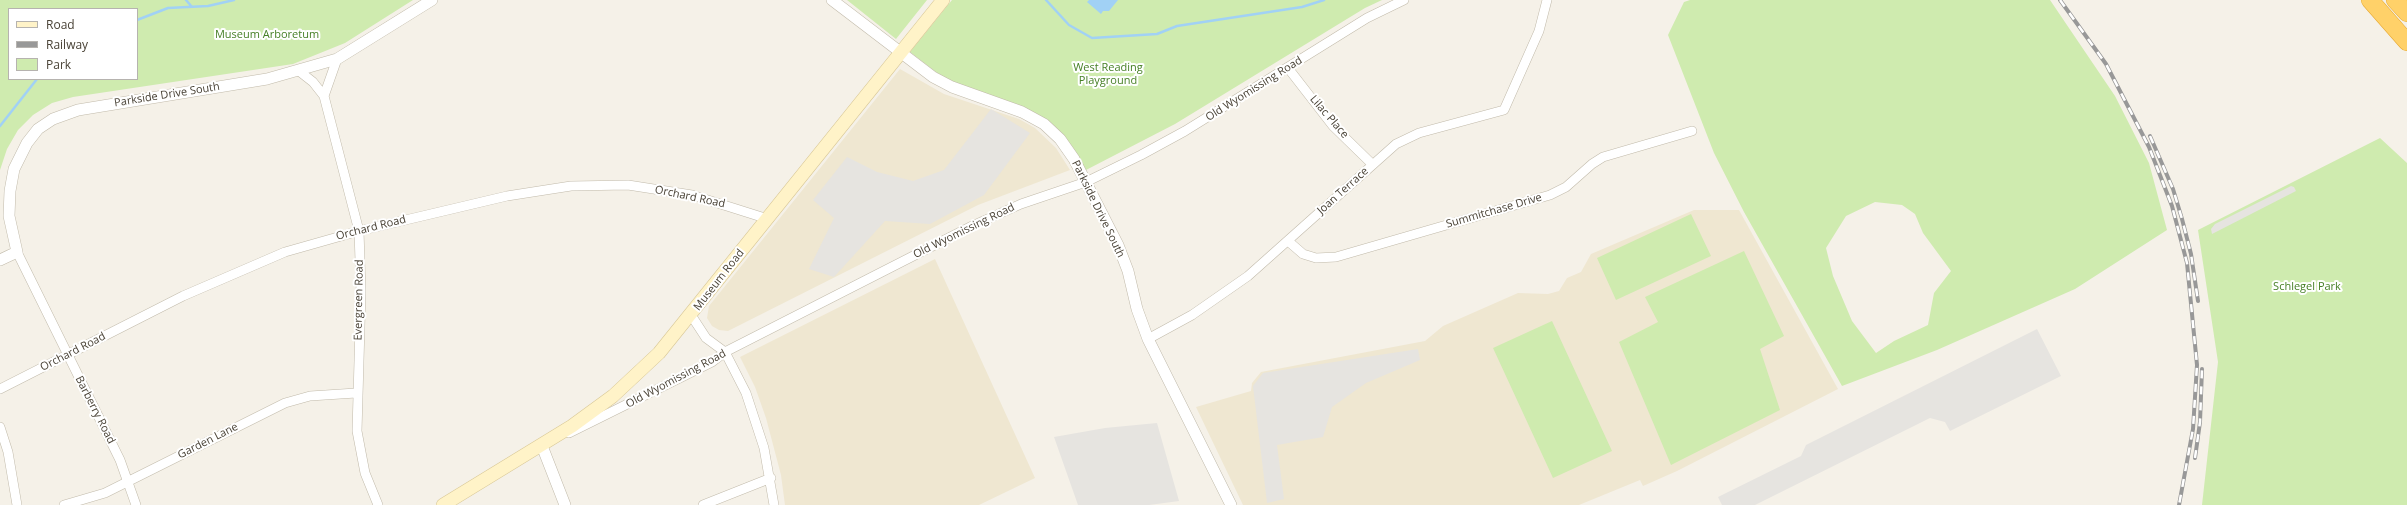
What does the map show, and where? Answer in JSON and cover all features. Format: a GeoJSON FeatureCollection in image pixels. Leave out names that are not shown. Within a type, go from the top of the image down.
{"type":"FeatureCollection","features":[{"type":"Feature","properties":{"kind":"highway"},"geometry":{"type":"LineString","coordinates":[[2372,0],[2407,35]]}},
{"type":"Feature","properties":{"kind":"highway"},"geometry":{"type":"LineString","coordinates":[[2372,0],[2407,42]]}},
{"type":"Feature","properties":{"kind":"highway"},"geometry":{"type":"LineString","coordinates":[[2397,0],[2407,9]]}},
{"type":"Feature","properties":{"kind":"highway"},"geometry":{"type":"LineString","coordinates":[[2397,0],[2407,14]]}},
{"type":"Feature","properties":{"kind":"main road","name":"Museum Road"},"geometry":{"type":"LineString","coordinates":[[443,505],[542,446],[613,396],[659,353],[899,52],[943,0]]}},
{"type":"Feature","properties":{"kind":"street","name":"Parkside Drive South"},"geometry":{"type":"LineString","coordinates":[[17,252],[9,216],[12,175],[27,143],[38,129],[53,119],[78,110],[267,79],[337,59],[432,0]]}},
{"type":"Feature","properties":{"kind":"street","name":"Parkside Drive South"},"geometry":{"type":"LineString","coordinates":[[832,0],[934,77],[952,87],[1022,112],[1044,124],[1060,139],[1074,159],[1125,262],[1137,309],[1148,339],[1230,505]]}},
{"type":"Feature","properties":{"kind":"street","name":"Old Wyomissing Road"},"geometry":{"type":"LineString","coordinates":[[542,446],[705,366],[726,352],[999,212],[1086,182],[1185,131],[1367,18],[1404,0]]}},
{"type":"Feature","properties":{"kind":"street","name":"Joan Terrace"},"geometry":{"type":"LineString","coordinates":[[1148,339],[1217,299],[1288,241],[1389,149],[1412,136],[1504,110],[1544,16],[1547,0]]}},
{"type":"Feature","properties":{"kind":"street"},"geometry":{"type":"LineString","coordinates":[[324,96],[337,59]]}},
{"type":"Feature","properties":{"kind":"street","name":"Lilac Place"},"geometry":{"type":"LineString","coordinates":[[1288,68],[1333,126],[1372,164]]}},
{"type":"Feature","properties":{"kind":"street","name":"Evergreen Road"},"geometry":{"type":"LineString","coordinates":[[298,71],[313,82],[324,96],[359,231],[361,291],[356,418],[359,449],[365,473],[378,505]]}},
{"type":"Feature","properties":{"kind":"street","name":"Summitchase Drive"},"geometry":{"type":"LineString","coordinates":[[1288,241],[1303,254],[1316,258],[1336,256],[1550,195],[1566,187],[1592,164],[1603,157],[1692,131]]}},
{"type":"Feature","properties":{"kind":"street","name":"Orchard Road"},"geometry":{"type":"LineString","coordinates":[[0,389],[222,278],[285,252],[359,231],[547,188],[600,185],[671,191],[712,200],[768,218]]}},
{"type":"Feature","properties":{"kind":"street"},"geometry":{"type":"LineString","coordinates":[[0,260],[17,252]]}},
{"type":"Feature","properties":{"kind":"street","name":"Barberry Road"},"geometry":{"type":"LineString","coordinates":[[17,252],[130,481],[136,505]]}},
{"type":"Feature","properties":{"kind":"street"},"geometry":{"type":"LineString","coordinates":[[691,314],[706,338],[726,352],[751,408],[770,478],[774,505]]}},
{"type":"Feature","properties":{"kind":"street","name":"Garden Lane"},"geometry":{"type":"LineString","coordinates":[[64,505],[87,500],[130,481],[285,403],[310,396],[356,393]]}},
{"type":"Feature","properties":{"kind":"street"},"geometry":{"type":"LineString","coordinates":[[0,428],[8,452],[17,505]]}},
{"type":"Feature","properties":{"kind":"street"},"geometry":{"type":"LineString","coordinates":[[542,446],[565,505]]}},
{"type":"Feature","properties":{"kind":"street"},"geometry":{"type":"LineString","coordinates":[[703,505],[770,478]]}},
{"type":"Feature","properties":{"kind":"shaded area"},"geometry":{"type":"Polygon","coordinates":[[[900,69],[944,94],[1019,119],[1035,128],[1056,148],[1070,170],[978,205],[728,331],[719,330],[712,326],[707,318],[709,306],[900,69]]]}},
{"type":"Feature","properties":{"kind":"shaded area"},"geometry":{"type":"Polygon","coordinates":[[[991,109],[1030,133],[984,195],[930,224],[885,221],[834,277],[809,269],[834,218],[813,200],[847,157],[877,172],[913,181],[944,170],[991,109]]]}},
{"type":"Feature","properties":{"kind":"shaded area"},"geometry":{"type":"Polygon","coordinates":[[[2291,186],[2294,187],[2296,191],[2212,234],[2211,229],[2215,224],[2291,186]]]}},
{"type":"Feature","properties":{"kind":"shaded area"},"geometry":{"type":"Polygon","coordinates":[[[1694,210],[1739,210],[1838,389],[1677,471],[1643,486],[1640,480],[1579,505],[1243,505],[1196,407],[1251,391],[1252,383],[1261,372],[1425,341],[1443,326],[1518,293],[1548,294],[1559,291],[1567,278],[1581,272],[1591,254],[1694,210]]]}},
{"type":"Feature","properties":{"kind":"shaded area"},"geometry":{"type":"Polygon","coordinates":[[[935,259],[1035,478],[979,505],[785,505],[781,475],[766,418],[755,387],[740,357],[935,259]]]}},
{"type":"Feature","properties":{"kind":"shaded area"},"geometry":{"type":"Polygon","coordinates":[[[2037,329],[2061,376],[1950,431],[1945,422],[1930,418],[1755,505],[1722,505],[1718,497],[1801,456],[1806,445],[2037,329]]]}},
{"type":"Feature","properties":{"kind":"shaded area"},"geometry":{"type":"Polygon","coordinates":[[[1418,349],[1420,360],[1366,383],[1332,407],[1323,437],[1277,445],[1284,499],[1267,503],[1253,386],[1263,373],[1418,349]]]}},
{"type":"Feature","properties":{"kind":"shaded area"},"geometry":{"type":"Polygon","coordinates":[[[1157,423],[1179,501],[1149,505],[1078,505],[1054,437],[1105,428],[1157,423]]]}},
{"type":"Feature","properties":{"kind":"green space","name":"Museum Arboretum"},"geometry":{"type":"Polygon","coordinates":[[[0,0],[413,0],[345,43],[293,64],[73,97],[52,103],[33,115],[18,130],[7,149],[0,170],[0,0]]]}},
{"type":"Feature","properties":{"kind":"green space"},"geometry":{"type":"Polygon","coordinates":[[[847,0],[927,0],[896,39],[847,0]]]}},
{"type":"Feature","properties":{"kind":"green space","name":"West Reading Playground"},"geometry":{"type":"Polygon","coordinates":[[[952,0],[1382,0],[1365,8],[1175,124],[1086,170],[1064,136],[950,83],[910,52],[952,0]]]}},
{"type":"Feature","properties":{"kind":"green space"},"geometry":{"type":"Polygon","coordinates":[[[1690,0],[2050,0],[2115,96],[2149,163],[2167,230],[2075,289],[1937,350],[1842,386],[1744,212],[1714,153],[1668,35],[1684,2],[1690,0]],[[1875,202],[1846,216],[1826,248],[1833,276],[1852,321],[1876,353],[1894,341],[1928,325],[1934,293],[1951,271],[1923,233],[1915,214],[1902,205],[1875,202]]]}},
{"type":"Feature","properties":{"kind":"green space","name":"Schlegel Park"},"geometry":{"type":"Polygon","coordinates":[[[2380,138],[2407,163],[2407,505],[2202,505],[2218,362],[2198,230],[2380,138]]]}},
{"type":"Feature","properties":{"kind":"green space"},"geometry":{"type":"Polygon","coordinates":[[[1691,214],[1711,256],[1616,300],[1597,258],[1691,214]]]}},
{"type":"Feature","properties":{"kind":"green space"},"geometry":{"type":"Polygon","coordinates":[[[1744,251],[1784,336],[1760,349],[1780,410],[1671,465],[1619,342],[1658,322],[1645,297],[1744,251]]]}},
{"type":"Feature","properties":{"kind":"green space"},"geometry":{"type":"Polygon","coordinates":[[[1552,321],[1612,451],[1553,478],[1493,348],[1552,321]]]}},
{"type":"Feature","properties":{"kind":"water"},"geometry":{"type":"Polygon","coordinates":[[[1089,0],[1118,0],[1109,11],[1103,11],[1101,14],[1087,2],[1089,0]]]}},
{"type":"Feature","properties":{"kind":"waterway"},"geometry":{"type":"LineString","coordinates":[[186,0],[192,7]]}},
{"type":"Feature","properties":{"kind":"waterway"},"geometry":{"type":"LineString","coordinates":[[138,20],[168,8],[208,6],[234,0]]}},
{"type":"Feature","properties":{"kind":"waterway"},"geometry":{"type":"LineString","coordinates":[[1046,0],[1069,25],[1092,38],[1157,34],[1177,26],[1302,7],[1324,0]]}},
{"type":"Feature","properties":{"kind":"waterway"},"geometry":{"type":"LineString","coordinates":[[0,126],[36,80]]}},
{"type":"Feature","properties":{"kind":"railway"},"geometry":{"type":"LineString","coordinates":[[2060,0],[2106,64],[2149,147],[2172,206],[2187,263],[2197,365],[2193,429],[2179,505]]}},
{"type":"Feature","properties":{"kind":"railway"},"geometry":{"type":"LineString","coordinates":[[2150,136],[2173,189],[2182,219],[2191,254],[2198,301]]}},
{"type":"Feature","properties":{"kind":"railway"},"geometry":{"type":"LineString","coordinates":[[2195,458],[2200,422],[2202,369]]}}]}
